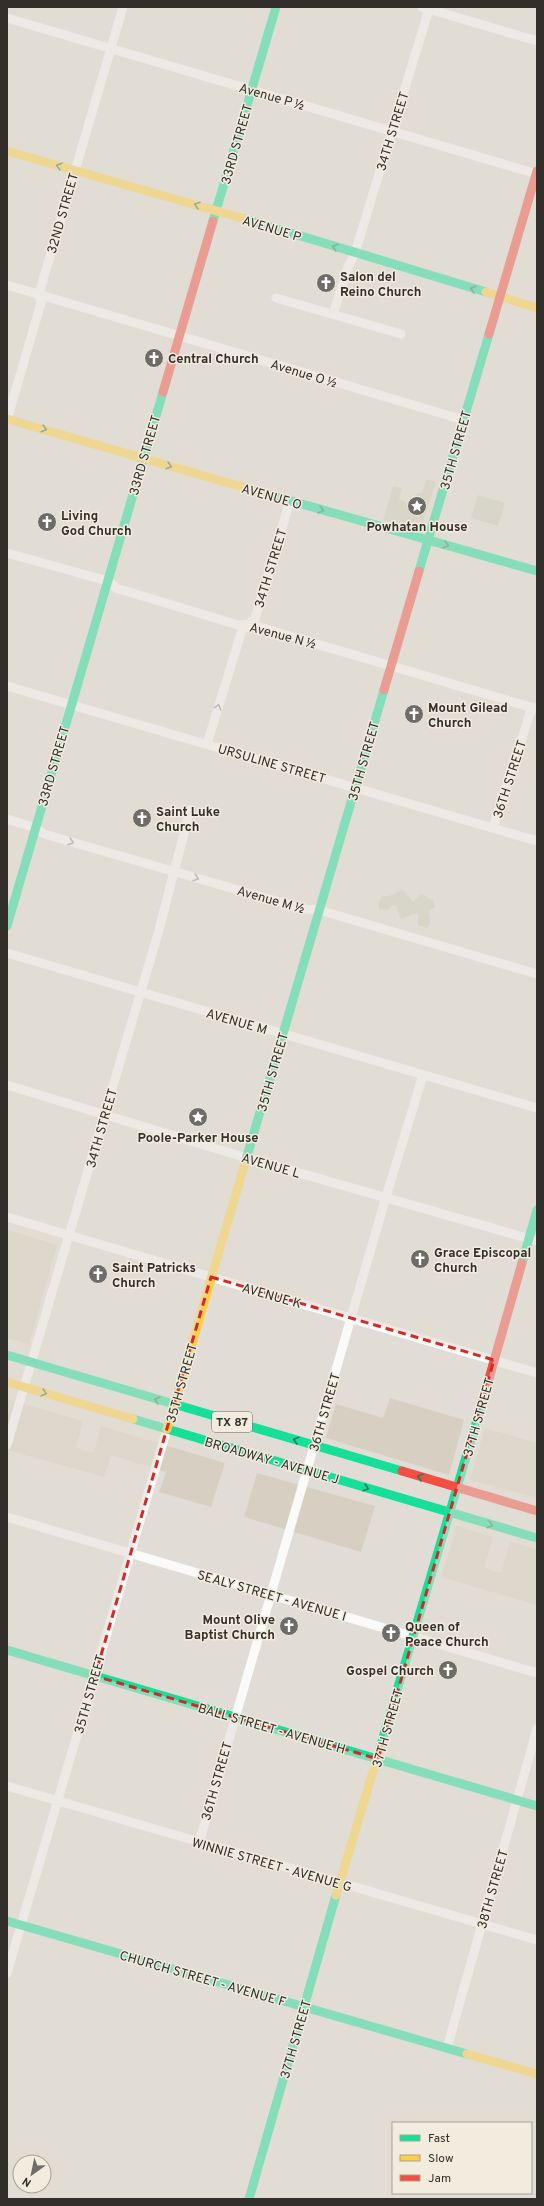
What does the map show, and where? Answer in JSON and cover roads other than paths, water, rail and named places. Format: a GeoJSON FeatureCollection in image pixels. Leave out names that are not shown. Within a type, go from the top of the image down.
{"type":"FeatureCollection","features":[{"type":"Feature","properties":{"kind":"street","name":"32ND STREET"},"geometry":{"type":"LineString","coordinates":[[7,419],[41,303],[39,294],[74,170],[123,7]]}},
{"type":"Feature","properties":{"kind":"street","name":"33RD STREET"},"geometry":{"type":"LineString","coordinates":[[7,926],[276,7]]}},
{"type":"Feature","properties":{"kind":"street"},"geometry":{"type":"LineString","coordinates":[[426,8],[537,41]]}},
{"type":"Feature","properties":{"kind":"street","name":"34TH STREET"},"geometry":{"type":"LineString","coordinates":[[333,314],[348,267],[355,253],[392,131],[426,8]]}},
{"type":"Feature","properties":{"kind":"street","name":"Avenue P ½"},"geometry":{"type":"LineString","coordinates":[[7,18],[537,173]]}},
{"type":"Feature","properties":{"kind":"street","name":"AVENUE P"},"geometry":{"type":"LineString","coordinates":[[7,151],[216,211],[537,308]]}},
{"type":"Feature","properties":{"kind":"street","name":"35TH STREET"},"geometry":{"type":"LineString","coordinates":[[7,1973],[537,173]]}},
{"type":"Feature","properties":{"kind":"street","name":"Avenue O ½"},"geometry":{"type":"LineString","coordinates":[[7,285],[464,420]]}},
{"type":"Feature","properties":{"kind":"street"},"geometry":{"type":"LineString","coordinates":[[276,298],[402,334]]}},
{"type":"Feature","properties":{"kind":"street","name":"AVENUE O"},"geometry":{"type":"LineString","coordinates":[[7,419],[537,571]]}},
{"type":"Feature","properties":{"kind":"street","name":"34TH STREET"},"geometry":{"type":"LineString","coordinates":[[207,744],[242,630],[255,619],[290,501]]}},
{"type":"Feature","properties":{"kind":"street","name":"Avenue N ½"},"geometry":{"type":"LineString","coordinates":[[7,553],[108,581],[116,588],[238,625],[249,624],[534,708]]}},
{"type":"Feature","properties":{"kind":"street","name":"URSULINE STREET"},"geometry":{"type":"LineString","coordinates":[[7,686],[537,841]]}},
{"type":"Feature","properties":{"kind":"street","name":"36TH STREET"},"geometry":{"type":"LineString","coordinates":[[493,828],[534,708]]}},
{"type":"Feature","properties":{"kind":"street","name":"34TH STREET"},"geometry":{"type":"LineString","coordinates":[[7,1445],[25,1388],[175,872],[174,868],[190,810]]}},
{"type":"Feature","properties":{"kind":"street","name":"Avenue M ½"},"geometry":{"type":"LineString","coordinates":[[7,819],[36,828],[44,834],[309,911],[320,910],[537,974]]}},
{"type":"Feature","properties":{"kind":"street","name":"AVENUE M"},"geometry":{"type":"LineString","coordinates":[[7,953],[537,1108]]}},
{"type":"Feature","properties":{"kind":"street","name":"36TH STREET"},"geometry":{"type":"LineString","coordinates":[[199,1842],[270,1594],[423,1075]]}},
{"type":"Feature","properties":{"kind":"street","name":"AVENUE L"},"geometry":{"type":"LineString","coordinates":[[7,1085],[247,1158],[533,1240]]}},
{"type":"Feature","properties":{"kind":"street","name":"37TH STREET"},"geometry":{"type":"LineString","coordinates":[[249,2199],[339,1884],[378,1759],[494,1360],[533,1240],[537,1210]]}},
{"type":"Feature","properties":{"kind":"street","name":"AVENUE K"},"geometry":{"type":"LineString","coordinates":[[7,1218],[537,1373]]}},
{"type":"Feature","properties":{"kind":"street","name":"BROADWAY - AVENUE J"},"geometry":{"type":"LineString","coordinates":[[7,1355],[537,1511]]}},
{"type":"Feature","properties":{"kind":"street","name":"BROADWAY - AVENUE J"},"geometry":{"type":"LineString","coordinates":[[7,1382],[537,1538]]}},
{"type":"Feature","properties":{"kind":"street","name":"SEALY STREET - AVENUE I"},"geometry":{"type":"LineString","coordinates":[[7,1517],[537,1672]]}},
{"type":"Feature","properties":{"kind":"street","name":"BALL STREET - AVENUE H"},"geometry":{"type":"LineString","coordinates":[[7,1650],[537,1806]]}},
{"type":"Feature","properties":{"kind":"street","name":"38TH STREET"},"geometry":{"type":"LineString","coordinates":[[447,2048],[537,1729]]}},
{"type":"Feature","properties":{"kind":"street","name":"WINNIE STREET - AVENUE G"},"geometry":{"type":"LineString","coordinates":[[7,1786],[339,1884],[537,1940]]}},
{"type":"Feature","properties":{"kind":"street","name":"CHURCH STREET - AVENUE F"},"geometry":{"type":"LineString","coordinates":[[7,1921],[537,2074]]}},
{"type":"Feature","properties":{"kind":"place","name":"Salon del Reino Church"},"geometry":{"type":"Point","coordinates":[326,283]}},
{"type":"Feature","properties":{"kind":"place","name":"Central Church"},"geometry":{"type":"Point","coordinates":[154,358]}},
{"type":"Feature","properties":{"kind":"place","name":"Powhatan House"},"geometry":{"type":"Point","coordinates":[417,506]}},
{"type":"Feature","properties":{"kind":"place","name":"Living God Church"},"geometry":{"type":"Point","coordinates":[47,522]}},
{"type":"Feature","properties":{"kind":"place","name":"Mount Gilead Church"},"geometry":{"type":"Point","coordinates":[414,714]}},
{"type":"Feature","properties":{"kind":"place","name":"Saint Luke Church"},"geometry":{"type":"Point","coordinates":[142,818]}},
{"type":"Feature","properties":{"kind":"place","name":"Poole-Parker House"},"geometry":{"type":"Point","coordinates":[198,1117]}},
{"type":"Feature","properties":{"kind":"place","name":"Grace Episcopal Church"},"geometry":{"type":"Point","coordinates":[420,1259]}},
{"type":"Feature","properties":{"kind":"place","name":"Saint Patricks Church"},"geometry":{"type":"Point","coordinates":[98,1274]}},
{"type":"Feature","properties":{"kind":"place","name":"Mount Olive Baptist Church"},"geometry":{"type":"Point","coordinates":[289,1626]}},
{"type":"Feature","properties":{"kind":"place","name":"Queen of Peace Church"},"geometry":{"type":"Point","coordinates":[391,1633]}},
{"type":"Feature","properties":{"kind":"place","name":"Gospel Church"},"geometry":{"type":"Point","coordinates":[448,1670]}}]}
